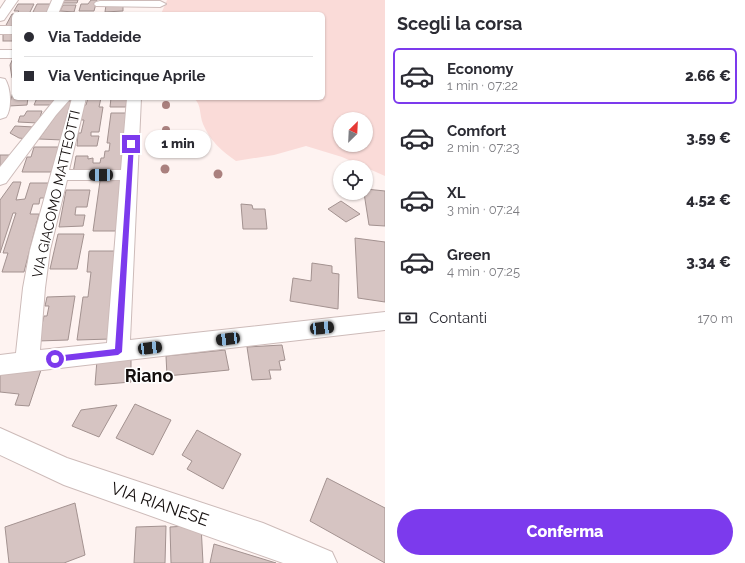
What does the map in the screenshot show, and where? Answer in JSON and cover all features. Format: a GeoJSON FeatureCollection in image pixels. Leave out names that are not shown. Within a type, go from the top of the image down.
{"type":"FeatureCollection","features":[{"type":"Feature","properties":{"kind":"main road"},"geometry":{"type":"LineString","coordinates":[[0,82],[2,104],[0,114]]}},
{"type":"Feature","properties":{"kind":"main road","name":"VIA RIANESE"},"geometry":{"type":"LineString","coordinates":[[0,441],[33,458],[64,471],[263,539],[321,563]]}},
{"type":"Feature","properties":{"kind":"street"},"geometry":{"type":"LineString","coordinates":[[0,17],[12,0]]}},
{"type":"Feature","properties":{"kind":"street"},"geometry":{"type":"LineString","coordinates":[[53,12],[58,0]]}},
{"type":"Feature","properties":{"kind":"street"},"geometry":{"type":"LineString","coordinates":[[100,8],[158,8]]}},
{"type":"Feature","properties":{"kind":"street"},"geometry":{"type":"LineString","coordinates":[[0,30],[12,30]]}},
{"type":"Feature","properties":{"kind":"street"},"geometry":{"type":"LineString","coordinates":[[0,54],[12,54]]}},
{"type":"Feature","properties":{"kind":"street"},"geometry":{"type":"LineString","coordinates":[[0,179],[62,100]]}},
{"type":"Feature","properties":{"kind":"street","name":"VIA GIACOMO MATTEOTTI"},"geometry":{"type":"LineString","coordinates":[[27,362],[37,268],[78,100]]}},
{"type":"Feature","properties":{"kind":"street"},"geometry":{"type":"LineString","coordinates":[[118,352],[134,100]]}},
{"type":"Feature","properties":{"kind":"street"},"geometry":{"type":"LineString","coordinates":[[59,175],[129,175]]}},
{"type":"Feature","properties":{"kind":"street"},"geometry":{"type":"LineString","coordinates":[[0,365],[385,321]]}},
{"type":"Feature","properties":{"kind":"shaded area"},"geometry":{"type":"Polygon","coordinates":[[[167,0],[385,0],[385,176],[373,171],[373,160],[349,160],[306,146],[274,155],[236,161],[209,136],[203,124],[196,100],[325,100],[325,12],[162,12],[167,0]]]}},
{"type":"Feature","properties":{"kind":"building"},"geometry":{"type":"Polygon","coordinates":[[[61,0],[78,0],[77,3],[60,3],[61,0]]]}},
{"type":"Feature","properties":{"kind":"building"},"geometry":{"type":"Polygon","coordinates":[[[91,0],[97,0],[94,11],[79,11],[81,4],[88,4],[91,0]]]}},
{"type":"Feature","properties":{"kind":"building"},"geometry":{"type":"Polygon","coordinates":[[[18,4],[34,4],[30,12],[14,11],[18,4]]]}},
{"type":"Feature","properties":{"kind":"building"},"geometry":{"type":"Polygon","coordinates":[[[37,4],[53,4],[47,12],[33,12],[37,4]]]}},
{"type":"Feature","properties":{"kind":"building"},"geometry":{"type":"Polygon","coordinates":[[[63,5],[76,5],[74,12],[60,11],[63,5]]]}},
{"type":"Feature","properties":{"kind":"building"},"geometry":{"type":"Polygon","coordinates":[[[106,5],[123,5],[123,11],[105,12],[106,5]]]}},
{"type":"Feature","properties":{"kind":"building"},"geometry":{"type":"Polygon","coordinates":[[[12,14],[12,27],[5,27],[12,14]]]}},
{"type":"Feature","properties":{"kind":"building"},"geometry":{"type":"Polygon","coordinates":[[[3,32],[12,32],[12,41],[3,41],[3,32]]]}},
{"type":"Feature","properties":{"kind":"building"},"geometry":{"type":"Polygon","coordinates":[[[12,60],[12,78],[10,65],[12,60]]]}},
{"type":"Feature","properties":{"kind":"building"},"geometry":{"type":"Polygon","coordinates":[[[12,96],[12,100],[28,100],[27,105],[9,106],[12,96]]]}},
{"type":"Feature","properties":{"kind":"building"},"geometry":{"type":"Polygon","coordinates":[[[36,100],[56,100],[52,105],[34,105],[36,100]]]}},
{"type":"Feature","properties":{"kind":"building"},"geometry":{"type":"Polygon","coordinates":[[[87,100],[101,100],[99,107],[103,107],[99,132],[91,132],[91,136],[99,136],[97,146],[77,146],[78,133],[81,133],[84,120],[81,120],[84,105],[86,105],[87,100]]]}},
{"type":"Feature","properties":{"kind":"building"},"geometry":{"type":"Polygon","coordinates":[[[111,100],[127,100],[126,107],[110,107],[111,100]]]}},
{"type":"Feature","properties":{"kind":"building"},"geometry":{"type":"Polygon","coordinates":[[[66,101],[73,101],[63,140],[39,139],[66,101]]]}},
{"type":"Feature","properties":{"kind":"building"},"geometry":{"type":"Polygon","coordinates":[[[27,111],[42,111],[38,123],[18,122],[20,116],[24,116],[27,111]]]}},
{"type":"Feature","properties":{"kind":"building"},"geometry":{"type":"Polygon","coordinates":[[[111,113],[130,113],[124,172],[73,173],[76,156],[88,156],[88,159],[93,158],[93,163],[100,163],[101,158],[104,158],[105,151],[109,151],[110,143],[107,143],[111,113]]]}},
{"type":"Feature","properties":{"kind":"building"},"geometry":{"type":"Polygon","coordinates":[[[15,126],[34,127],[27,139],[19,138],[10,133],[15,126]]]}},
{"type":"Feature","properties":{"kind":"building"},"geometry":{"type":"Polygon","coordinates":[[[34,147],[62,147],[56,172],[22,172],[27,157],[31,157],[34,147]]]}},
{"type":"Feature","properties":{"kind":"building"},"geometry":{"type":"Polygon","coordinates":[[[0,155],[14,155],[0,175],[0,155]]]}},
{"type":"Feature","properties":{"kind":"building"},"geometry":{"type":"Polygon","coordinates":[[[124,180],[120,231],[93,231],[100,181],[124,180]]]}},
{"type":"Feature","properties":{"kind":"building"},"geometry":{"type":"Polygon","coordinates":[[[13,182],[21,182],[16,200],[25,199],[30,183],[50,183],[46,198],[40,198],[39,204],[33,204],[30,214],[39,214],[24,272],[2,272],[8,253],[3,253],[16,213],[13,213],[0,253],[0,200],[13,182]]]}},
{"type":"Feature","properties":{"kind":"building"},"geometry":{"type":"Polygon","coordinates":[[[66,190],[90,190],[87,207],[76,207],[75,215],[85,215],[83,226],[59,227],[66,190]]]}},
{"type":"Feature","properties":{"kind":"building"},"geometry":{"type":"Polygon","coordinates":[[[373,190],[385,191],[385,226],[369,225],[365,200],[373,200],[373,190]]]}},
{"type":"Feature","properties":{"kind":"building"},"geometry":{"type":"Polygon","coordinates":[[[341,201],[360,214],[346,222],[328,209],[341,201]]]}},
{"type":"Feature","properties":{"kind":"building"},"geometry":{"type":"Polygon","coordinates":[[[241,204],[252,205],[253,209],[265,209],[267,229],[243,229],[241,204]]]}},
{"type":"Feature","properties":{"kind":"building"},"geometry":{"type":"Polygon","coordinates":[[[58,234],[84,234],[77,269],[50,269],[58,234]]]}},
{"type":"Feature","properties":{"kind":"building"},"geometry":{"type":"Polygon","coordinates":[[[355,238],[385,242],[385,302],[358,298],[355,238]]]}},
{"type":"Feature","properties":{"kind":"building"},"geometry":{"type":"Polygon","coordinates":[[[89,251],[118,251],[111,339],[77,340],[83,297],[88,297],[91,272],[87,272],[89,251]]]}},
{"type":"Feature","properties":{"kind":"building"},"geometry":{"type":"Polygon","coordinates":[[[312,263],[332,266],[332,273],[339,274],[338,309],[290,301],[293,278],[311,281],[312,263]]]}},
{"type":"Feature","properties":{"kind":"building"},"geometry":{"type":"Polygon","coordinates":[[[75,296],[68,340],[38,341],[44,316],[47,316],[49,306],[45,306],[47,297],[75,296]]]}},
{"type":"Feature","properties":{"kind":"building"},"geometry":{"type":"Polygon","coordinates":[[[282,345],[285,360],[279,361],[281,370],[269,370],[271,379],[252,380],[247,347],[282,345]]]}},
{"type":"Feature","properties":{"kind":"building"},"geometry":{"type":"Polygon","coordinates":[[[225,350],[229,370],[167,376],[166,356],[225,350]]]}},
{"type":"Feature","properties":{"kind":"building"},"geometry":{"type":"Polygon","coordinates":[[[131,358],[131,382],[95,385],[97,360],[131,358]]]}},
{"type":"Feature","properties":{"kind":"building"},"geometry":{"type":"Polygon","coordinates":[[[41,370],[29,406],[15,405],[19,394],[0,392],[0,372],[41,370]]]}},
{"type":"Feature","properties":{"kind":"building"},"geometry":{"type":"Polygon","coordinates":[[[135,404],[171,420],[153,455],[116,438],[135,404]]]}},
{"type":"Feature","properties":{"kind":"building"},"geometry":{"type":"Polygon","coordinates":[[[117,405],[99,437],[72,426],[81,410],[117,405]]]}},
{"type":"Feature","properties":{"kind":"building"},"geometry":{"type":"Polygon","coordinates":[[[197,430],[241,454],[223,489],[187,469],[192,461],[182,455],[197,430]]]}},
{"type":"Feature","properties":{"kind":"building"},"geometry":{"type":"Polygon","coordinates":[[[327,478],[385,508],[385,563],[310,521],[327,478]]]}},
{"type":"Feature","properties":{"kind":"building"},"geometry":{"type":"Polygon","coordinates":[[[75,503],[85,555],[64,563],[9,563],[5,527],[75,503]]]}},
{"type":"Feature","properties":{"kind":"building"},"geometry":{"type":"Polygon","coordinates":[[[201,525],[203,563],[171,563],[170,527],[201,525]]]}},
{"type":"Feature","properties":{"kind":"building"},"geometry":{"type":"Polygon","coordinates":[[[166,526],[165,563],[134,563],[136,527],[166,526]]]}},
{"type":"Feature","properties":{"kind":"building"},"geometry":{"type":"Polygon","coordinates":[[[214,544],[276,563],[210,563],[214,544]]]}},
{"type":"Feature","properties":{"kind":"district","name":"Riano"},"geometry":{"type":"Point","coordinates":[149,375]}},
{"type":"Feature","properties":{"kind":"route"},"geometry":{"type":"LineString","coordinates":[[55,359],[118,352],[131,144]]}}]}
